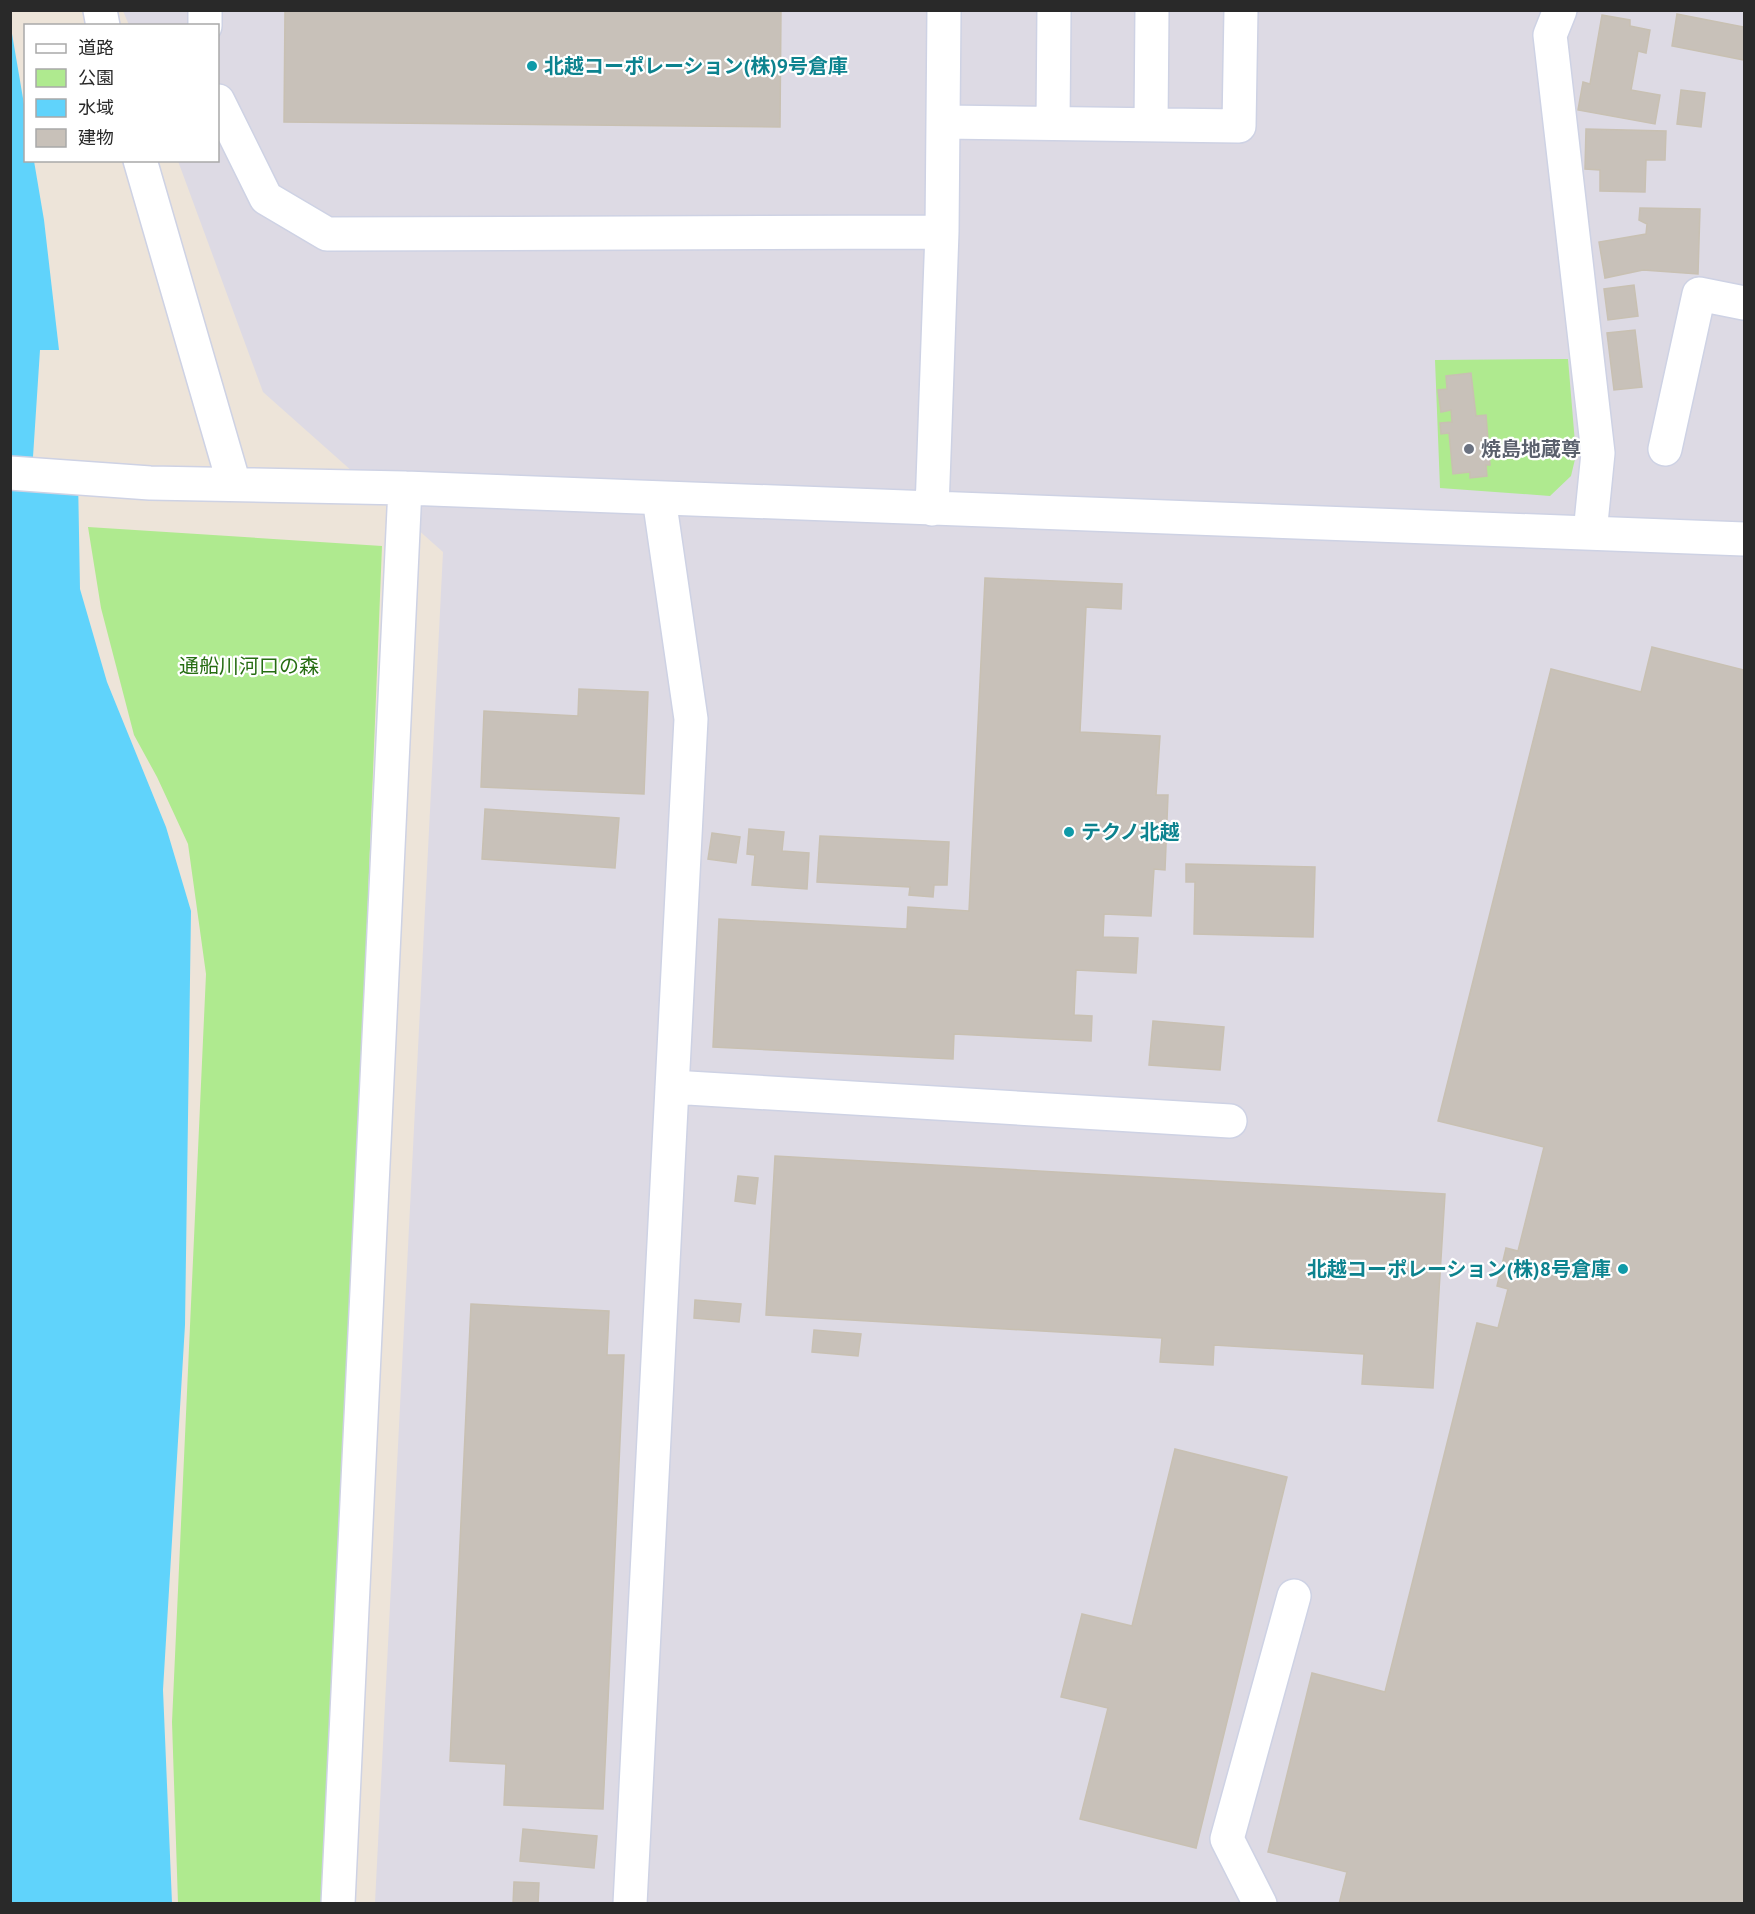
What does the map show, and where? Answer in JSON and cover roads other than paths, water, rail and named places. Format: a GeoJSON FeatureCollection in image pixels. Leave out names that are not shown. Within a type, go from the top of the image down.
{"type":"FeatureCollection","features":[{"type":"Feature","properties":{"kind":"street"},"geometry":{"type":"LineString","coordinates":[[932,509],[942,232],[944,10]]}},
{"type":"Feature","properties":{"kind":"street"},"geometry":{"type":"LineString","coordinates":[[1053,123],[1054,10]]}},
{"type":"Feature","properties":{"kind":"street"},"geometry":{"type":"LineString","coordinates":[[1151,125],[1152,10]]}},
{"type":"Feature","properties":{"kind":"street"},"geometry":{"type":"LineString","coordinates":[[943,122],[1239,126],[1241,10]]}},
{"type":"Feature","properties":{"kind":"street"},"geometry":{"type":"LineString","coordinates":[[1560,10],[1550,34],[1598,453],[1590,533]]}},
{"type":"Feature","properties":{"kind":"street"},"geometry":{"type":"LineString","coordinates":[[219,103],[266,198],[327,234],[942,232]]}},
{"type":"Feature","properties":{"kind":"street"},"geometry":{"type":"LineString","coordinates":[[141,162],[234,484]]}},
{"type":"Feature","properties":{"kind":"street"},"geometry":{"type":"LineString","coordinates":[[1665,449],[1699,294],[1744,303]]}},
{"type":"Feature","properties":{"kind":"street"},"geometry":{"type":"LineString","coordinates":[[10,473],[150,483],[405,488],[1744,538]]}},
{"type":"Feature","properties":{"kind":"street"},"geometry":{"type":"LineString","coordinates":[[338,1904],[405,488]]}},
{"type":"Feature","properties":{"kind":"street"},"geometry":{"type":"LineString","coordinates":[[630,1904],[691,719],[659,498]]}},
{"type":"Feature","properties":{"kind":"street"},"geometry":{"type":"LineString","coordinates":[[672,1087],[1230,1121]]}},
{"type":"Feature","properties":{"kind":"street"},"geometry":{"type":"LineString","coordinates":[[1260,1904],[1227,1839],[1294,1596]]}},
{"type":"Feature","properties":{"kind":"water"},"geometry":{"type":"Polygon","coordinates":[[[10,22],[24,104],[24,162],[34,162],[44,220],[59,350],[40,350],[32,472],[78,477],[80,589],[107,682],[166,827],[191,911],[185,1325],[163,1690],[172,1903],[11,1903],[10,22]]]}},
{"type":"Feature","properties":{"kind":"place","name":"北越コーポレーション(株)9号倉庫"},"geometry":{"type":"Point","coordinates":[532,66]}},
{"type":"Feature","properties":{"kind":"place","name":"焼島地蔵尊"},"geometry":{"type":"Point","coordinates":[1469,449]}},
{"type":"Feature","properties":{"kind":"place","name":"テクノ北越"},"geometry":{"type":"Point","coordinates":[1069,832]}},
{"type":"Feature","properties":{"kind":"place","name":"北越コーポレーション(株)8号倉庫"},"geometry":{"type":"Point","coordinates":[1623,1269]}},
{"type":"Feature","properties":{"kind":"park label","name":"通船川河口の森"},"geometry":{"type":"Point","coordinates":[249,666]}}]}
